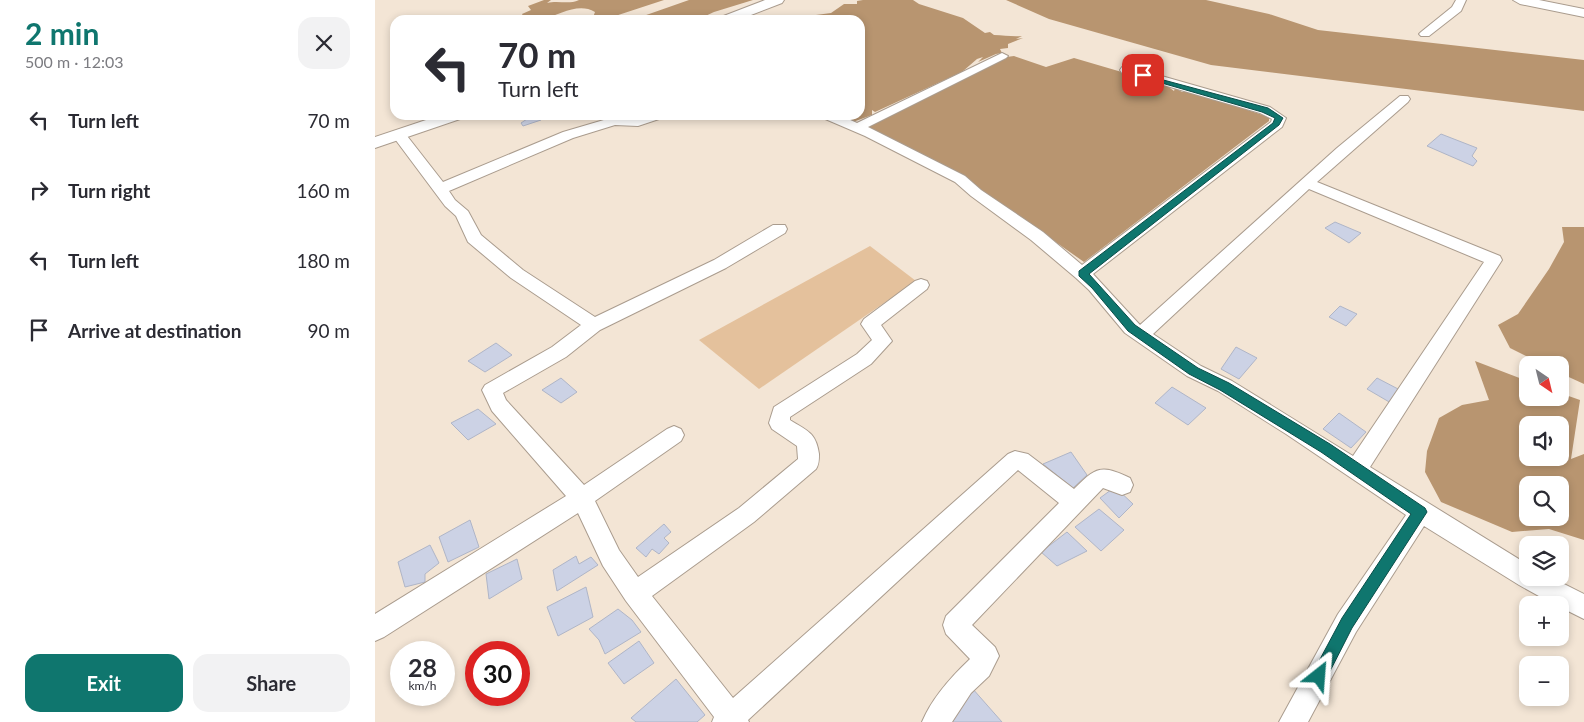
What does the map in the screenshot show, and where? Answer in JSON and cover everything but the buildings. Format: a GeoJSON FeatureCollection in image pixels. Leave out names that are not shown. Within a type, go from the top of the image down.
{"type":"FeatureCollection","features":[{"type":"Feature","properties":{"kind":"main road"},"geometry":{"type":"LineString","coordinates":[[739,15],[777,0]]}},
{"type":"Feature","properties":{"kind":"main road"},"geometry":{"type":"LineString","coordinates":[[1520,0],[1584,13]]}},
{"type":"Feature","properties":{"kind":"main road"},"geometry":{"type":"LineString","coordinates":[[375,143],[442,120]]}},
{"type":"Feature","properties":{"kind":"street"},"geometry":{"type":"LineString","coordinates":[[1425,34],[1457,9],[1461,0]]}},
{"type":"Feature","properties":{"kind":"street"},"geometry":{"type":"LineString","coordinates":[[856,128],[1002,56]]}},
{"type":"Feature","properties":{"kind":"street"},"geometry":{"type":"LineString","coordinates":[[1082,274],[1277,124],[1279,118],[1265,110],[1126,70]]}},
{"type":"Feature","properties":{"kind":"street"},"geometry":{"type":"LineString","coordinates":[[1141,334],[1307,183],[1404,99]]}},
{"type":"Feature","properties":{"kind":"street"},"geometry":{"type":"LineString","coordinates":[[440,188],[512,160],[547,143],[613,121],[639,122],[644,120]]}},
{"type":"Feature","properties":{"kind":"street"},"geometry":{"type":"LineString","coordinates":[[839,120],[960,179],[976,193],[1037,236],[1082,274],[1095,286],[1131,328],[1193,371],[1225,386],[1293,428],[1420,512],[1519,572]]}},
{"type":"Feature","properties":{"kind":"street"},"geometry":{"type":"LineString","coordinates":[[399,135],[450,203],[463,214],[474,238],[517,274],[557,298],[594,325]]}},
{"type":"Feature","properties":{"kind":"street"},"geometry":{"type":"LineString","coordinates":[[1307,183],[1494,260],[1357,470]]}},
{"type":"Feature","properties":{"kind":"street"},"geometry":{"type":"LineString","coordinates":[[779,229],[720,264],[594,325],[559,352],[492,390],[499,405],[582,498],[611,558],[731,721],[1015,460],[1021,460],[1075,502]]}},
{"type":"Feature","properties":{"kind":"street"},"geometry":{"type":"LineString","coordinates":[[635,593],[673,568],[780,490],[809,463],[807,442],[779,423],[781,413],[864,359],[883,341],[870,324],[921,285]]}},
{"type":"Feature","properties":{"kind":"street"},"geometry":{"type":"LineString","coordinates":[[375,628],[582,498],[674,435]]}},
{"type":"Feature","properties":{"kind":"street"},"geometry":{"type":"LineString","coordinates":[[936,722],[962,684],[980,667],[986,656],[955,625],[1098,479],[1108,478],[1122,485]]}},
{"type":"Feature","properties":{"kind":"street"},"geometry":{"type":"LineString","coordinates":[[1293,722],[1310,694],[1347,623],[1420,512]]}},
{"type":"Feature","properties":{"kind":"street"},"geometry":{"type":"LineString","coordinates":[[1545,586],[1584,607]]}},
{"type":"Feature","properties":{"kind":"shaded area"},"geometry":{"type":"Polygon","coordinates":[[[544,0],[551,0],[547,3],[579,0],[664,0],[618,15],[594,15],[595,12],[582,8],[555,15],[522,15],[531,10],[528,6],[544,0]]]}},
{"type":"Feature","properties":{"kind":"shaded area"},"geometry":{"type":"Polygon","coordinates":[[[689,0],[753,0],[708,15],[646,15],[689,0]]]}},
{"type":"Feature","properties":{"kind":"shaded area"},"geometry":{"type":"Polygon","coordinates":[[[913,0],[919,4],[963,18],[985,33],[1022,36],[1016,39],[1023,38],[1008,44],[1008,48],[1000,49],[1002,53],[978,62],[983,57],[977,59],[962,72],[875,112],[872,110],[872,115],[865,118],[865,15],[816,15],[831,13],[844,4],[857,4],[857,1],[913,0]]]}},
{"type":"Feature","properties":{"kind":"shaded area"},"geometry":{"type":"Polygon","coordinates":[[[1006,0],[1206,0],[1269,14],[1318,30],[1584,60],[1584,111],[1211,65],[1049,19],[1006,0]]]}},
{"type":"Feature","properties":{"kind":"shaded area"},"geometry":{"type":"Polygon","coordinates":[[[1014,56],[1046,67],[1074,58],[1166,85],[1174,91],[1175,88],[1182,92],[1193,92],[1269,117],[1269,121],[1084,262],[996,200],[866,127],[982,67],[998,62],[999,58],[1014,56]]]}},
{"type":"Feature","properties":{"kind":"shaded area"},"geometry":{"type":"Polygon","coordinates":[[[1562,227],[1584,227],[1584,384],[1569,377],[1569,356],[1526,356],[1510,348],[1498,325],[1518,314],[1549,269],[1564,242],[1562,227]]]}},
{"type":"Feature","properties":{"kind":"shaded area"},"geometry":{"type":"Polygon","coordinates":[[[870,246],[916,281],[759,389],[699,340],[870,246]]]}},
{"type":"Feature","properties":{"kind":"shaded area"},"geometry":{"type":"Polygon","coordinates":[[[1475,361],[1519,378],[1519,406],[1569,406],[1569,396],[1580,400],[1571,459],[1584,454],[1584,540],[1549,529],[1512,532],[1441,502],[1425,472],[1427,451],[1439,418],[1462,405],[1489,400],[1475,361]]]}},
{"type":"Feature","properties":{"kind":"route"},"geometry":{"type":"LineString","coordinates":[[1143,75],[1265,110],[1276,114],[1279,118],[1277,124],[1242,149],[1082,274],[1095,286],[1131,328],[1167,351],[1193,371],[1225,386],[1293,428],[1420,512],[1347,623],[1319,676]]}}]}
